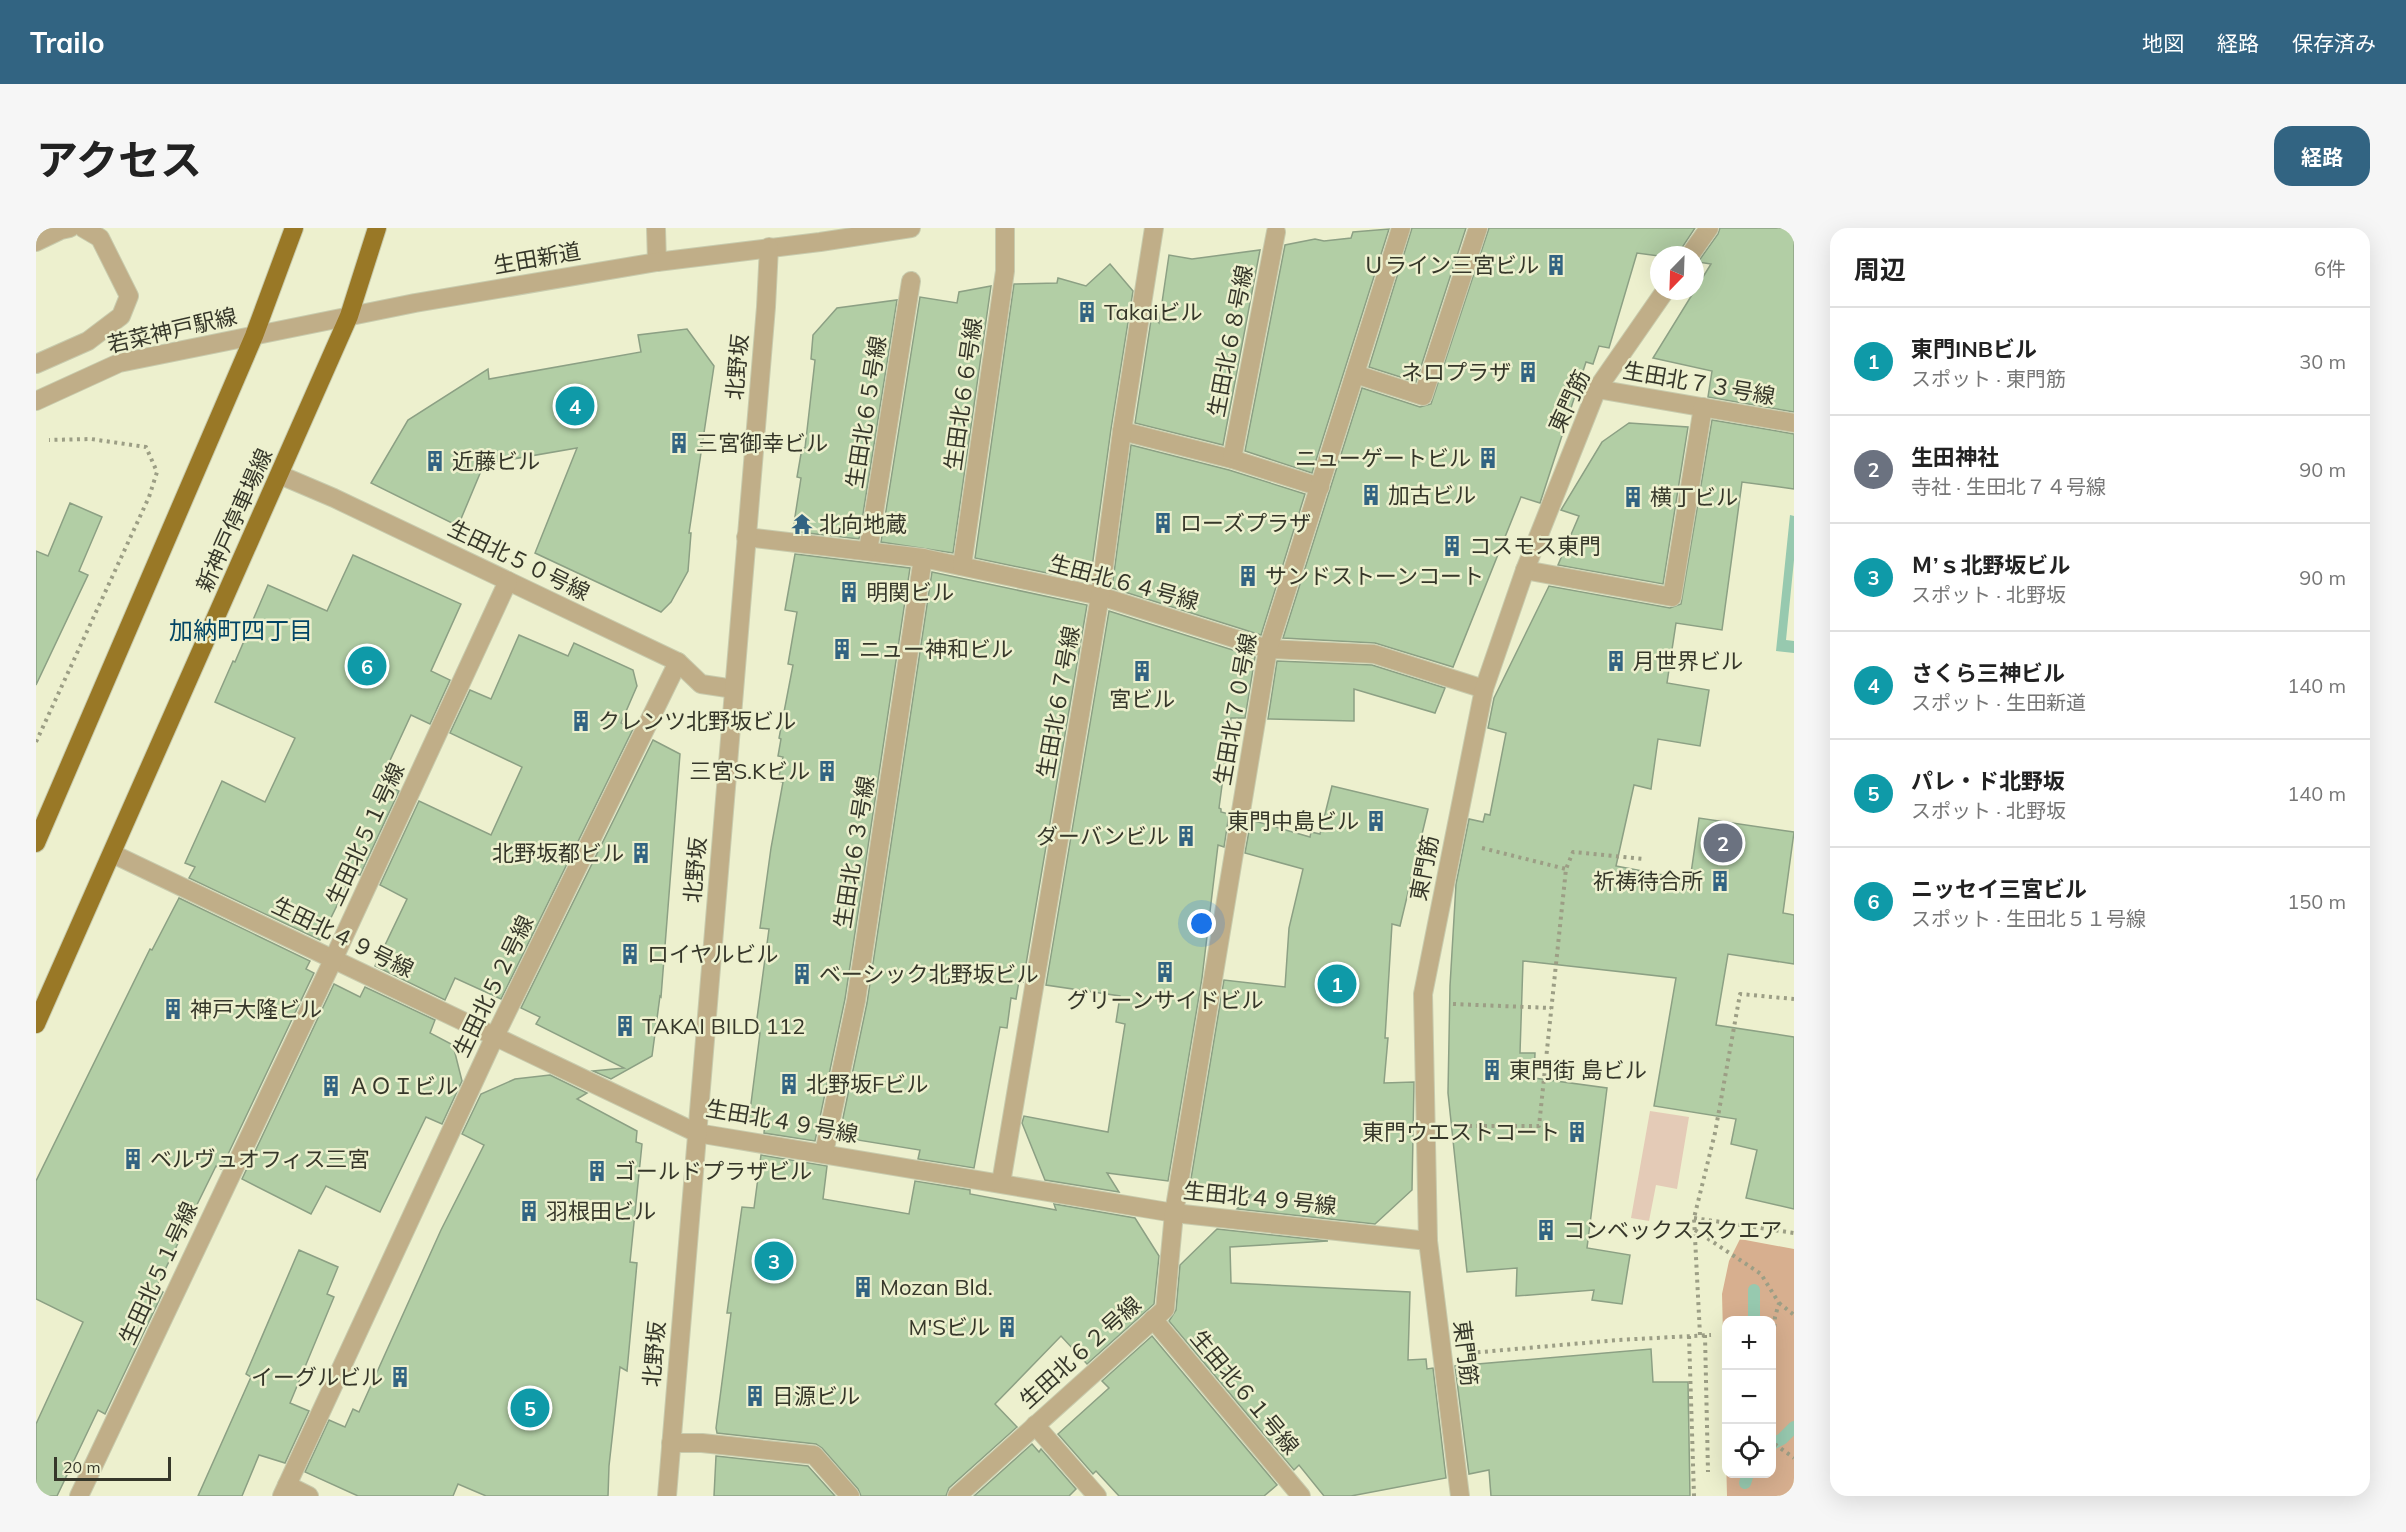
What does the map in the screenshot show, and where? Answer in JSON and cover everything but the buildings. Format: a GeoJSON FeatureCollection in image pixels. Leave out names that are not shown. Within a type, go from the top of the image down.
{"type":"FeatureCollection","features":[{"type":"Feature","properties":{"kind":"main road"},"geometry":{"type":"LineString","coordinates":[[37,837],[254,336],[294,228]]}},
{"type":"Feature","properties":{"kind":"main road","name":"新神戸停車場線"},"geometry":{"type":"LineString","coordinates":[[36,1024],[349,316],[377,228]]}},
{"type":"Feature","properties":{"kind":"street"},"geometry":{"type":"LineString","coordinates":[[36,242],[70,228]]}},
{"type":"Feature","properties":{"kind":"street"},"geometry":{"type":"LineString","coordinates":[[36,364],[88,340],[121,316],[129,296],[100,238],[84,228]]}},
{"type":"Feature","properties":{"kind":"street"},"geometry":{"type":"LineString","coordinates":[[656,228],[657,262]]}},
{"type":"Feature","properties":{"kind":"street","name":"生田新道"},"geometry":{"type":"LineString","coordinates":[[254,336],[415,303],[657,262],[911,228]]}},
{"type":"Feature","properties":{"kind":"street","name":"生田北６６号線"},"geometry":{"type":"LineString","coordinates":[[962,566],[1005,271],[1005,228]]}},
{"type":"Feature","properties":{"kind":"street","name":"生田北６７号線"},"geometry":{"type":"LineString","coordinates":[[1001,1183],[1100,596],[1122,431],[1154,228]]}},
{"type":"Feature","properties":{"kind":"street","name":"生田北７０号線"},"geometry":{"type":"LineString","coordinates":[[1174,1213],[1268,649],[1401,228]]}},
{"type":"Feature","properties":{"kind":"street"},"geometry":{"type":"LineString","coordinates":[[1355,374],[1423,396],[1478,228]]}},
{"type":"Feature","properties":{"kind":"street"},"geometry":{"type":"LineString","coordinates":[[1696,246],[1709,228]]}},
{"type":"Feature","properties":{"kind":"street","name":"生田北６８号線"},"geometry":{"type":"LineString","coordinates":[[1232,459],[1276,232]]}},
{"type":"Feature","properties":{"kind":"street","name":"北野坂"},"geometry":{"type":"LineString","coordinates":[[667,1496],[766,307],[769,247]]}},
{"type":"Feature","properties":{"kind":"street","name":"生田北６５号線"},"geometry":{"type":"LineString","coordinates":[[868,551],[911,281]]}},
{"type":"Feature","properties":{"kind":"street","name":"東門筋"},"geometry":{"type":"LineString","coordinates":[[1460,1496],[1428,1241],[1423,1003],[1484,689],[1525,570],[1597,389],[1659,300]]}},
{"type":"Feature","properties":{"kind":"street","name":"若菜神戸駅線"},"geometry":{"type":"LineString","coordinates":[[36,401],[119,363],[254,336]]}},
{"type":"Feature","properties":{"kind":"street","name":"生田北７３号線"},"geometry":{"type":"LineString","coordinates":[[1597,389],[1794,423]]}},
{"type":"Feature","properties":{"kind":"street"},"geometry":{"type":"LineString","coordinates":[[1525,570],[1672,597],[1703,407]]}},
{"type":"Feature","properties":{"kind":"street"},"geometry":{"type":"LineString","coordinates":[[1122,431],[1232,459],[1320,487]]}},
{"type":"Feature","properties":{"kind":"street","name":"生田北５０号線"},"geometry":{"type":"LineString","coordinates":[[280,475],[334,498],[678,662],[701,684],[734,689]]}},
{"type":"Feature","properties":{"kind":"street","name":"生田北６４号線"},"geometry":{"type":"LineString","coordinates":[[746,537],[923,558],[962,566],[1100,596],[1268,649],[1374,654],[1484,689]]}},
{"type":"Feature","properties":{"kind":"street","name":"生田北６３号線"},"geometry":{"type":"LineString","coordinates":[[824,1153],[856,1001],[923,558]]}},
{"type":"Feature","properties":{"kind":"street","name":"生田北５１号線"},"geometry":{"type":"LineString","coordinates":[[79,1496],[333,960],[508,581]]}},
{"type":"Feature","properties":{"kind":"street","name":"生田北５２号線"},"geometry":{"type":"LineString","coordinates":[[284,1491],[495,1036],[678,662]]}},
{"type":"Feature","properties":{"kind":"street","name":"生田北４９号線"},"geometry":{"type":"LineString","coordinates":[[113,854],[697,1133],[1174,1213],[1428,1241]]}},
{"type":"Feature","properties":{"kind":"street","name":"生田北６２号線"},"geometry":{"type":"LineString","coordinates":[[957,1496],[1165,1309],[1174,1213]]}},
{"type":"Feature","properties":{"kind":"street","name":"生田北６１号線"},"geometry":{"type":"LineString","coordinates":[[1153,1319],[1300,1496]]}},
{"type":"Feature","properties":{"kind":"street"},"geometry":{"type":"LineString","coordinates":[[1035,1425],[1097,1496]]}},
{"type":"Feature","properties":{"kind":"street"},"geometry":{"type":"LineString","coordinates":[[671,1443],[702,1443],[814,1455],[844,1494]]}},
{"type":"Feature","properties":{"kind":"street"},"geometry":{"type":"LineString","coordinates":[[284,1491],[309,1496]]}},
{"type":"Feature","properties":{"kind":"path"},"geometry":{"type":"LineString","coordinates":[[36,742],[158,472],[146,447],[91,439],[49,440]]}},
{"type":"Feature","properties":{"kind":"path"},"geometry":{"type":"LineString","coordinates":[[1454,842],[1566,868]]}},
{"type":"Feature","properties":{"kind":"path"},"geometry":{"type":"LineString","coordinates":[[1425,1126],[1539,1126],[1566,868],[1573,852],[1644,860]]}},
{"type":"Feature","properties":{"kind":"path"},"geometry":{"type":"LineString","coordinates":[[1700,1335],[1694,1218],[1715,1133],[1740,994],[1794,999]]}},
{"type":"Feature","properties":{"kind":"path"},"geometry":{"type":"LineString","coordinates":[[1423,1003],[1551,1008]]}},
{"type":"Feature","properties":{"kind":"path"},"geometry":{"type":"LineString","coordinates":[[1694,1218],[1794,1233]]}},
{"type":"Feature","properties":{"kind":"path"},"geometry":{"type":"LineString","coordinates":[[1695,1230],[1761,1274],[1779,1303],[1794,1315]]}},
{"type":"Feature","properties":{"kind":"path"},"geometry":{"type":"LineString","coordinates":[[1774,1316],[1779,1303]]}},
{"type":"Feature","properties":{"kind":"path"},"geometry":{"type":"LineString","coordinates":[[1706,1335],[1708,1472]]}},
{"type":"Feature","properties":{"kind":"path"},"geometry":{"type":"LineString","coordinates":[[1443,1355],[1618,1340],[1711,1335]]}},
{"type":"Feature","properties":{"kind":"path"},"geometry":{"type":"LineString","coordinates":[[1689,1336],[1694,1496]]}},
{"type":"Feature","properties":{"kind":"path"},"geometry":{"type":"LineString","coordinates":[[1776,1445],[1794,1458]]}},
{"type":"Feature","properties":{"kind":"shaded area"},"geometry":{"type":"Polygon","coordinates":[[[1790,515],[1794,516],[1794,560],[1786,640],[1794,641],[1794,653],[1776,651],[1790,515]]]}},
{"type":"Feature","properties":{"kind":"shaded area"},"geometry":{"type":"Polygon","coordinates":[[[1650,1111],[1689,1117],[1677,1189],[1656,1185],[1649,1221],[1631,1218],[1650,1111]]]}},
{"type":"Feature","properties":{"kind":"shaded area"},"geometry":{"type":"Polygon","coordinates":[[[1740,1239],[1794,1249],[1794,1496],[1727,1496],[1726,1478],[1776,1478],[1776,1316],[1723,1316],[1722,1294],[1729,1261],[1740,1239]]]}},
{"type":"Feature","properties":{"kind":"waterway"},"geometry":{"type":"LineString","coordinates":[[1754,1290],[1754,1316]]}},
{"type":"Feature","properties":{"kind":"waterway"},"geometry":{"type":"LineString","coordinates":[[1776,1442],[1794,1427]]}},
{"type":"Feature","properties":{"kind":"waterway"},"geometry":{"type":"LineString","coordinates":[[1745,1483],[1747,1478]]}},
{"type":"Feature","properties":{"kind":"place","name":"Ｕライン三宮ビル"},"geometry":{"type":"Point","coordinates":[1556,265]}},
{"type":"Feature","properties":{"kind":"place","name":"Takaiビル"},"geometry":{"type":"Point","coordinates":[1087,312]}},
{"type":"Feature","properties":{"kind":"place","name":"ネロプラザ"},"geometry":{"type":"Point","coordinates":[1528,372]}},
{"type":"Feature","properties":{"kind":"place","name":"さくら三神ビル"},"geometry":{"type":"Point","coordinates":[575,406]}},
{"type":"Feature","properties":{"kind":"place","name":"三宮御幸ビル"},"geometry":{"type":"Point","coordinates":[679,443]}},
{"type":"Feature","properties":{"kind":"place","name":"ニューゲートビル"},"geometry":{"type":"Point","coordinates":[1488,458]}},
{"type":"Feature","properties":{"kind":"place","name":"近藤ビル"},"geometry":{"type":"Point","coordinates":[435,461]}},
{"type":"Feature","properties":{"kind":"place","name":"加古ビル"},"geometry":{"type":"Point","coordinates":[1371,495]}},
{"type":"Feature","properties":{"kind":"place","name":"横丁ビル"},"geometry":{"type":"Point","coordinates":[1633,497]}},
{"type":"Feature","properties":{"kind":"place","name":"ローズプラザ"},"geometry":{"type":"Point","coordinates":[1163,523]}},
{"type":"Feature","properties":{"kind":"place","name":"北向地蔵"},"geometry":{"type":"Point","coordinates":[802,524]}},
{"type":"Feature","properties":{"kind":"place","name":"コスモス東門"},"geometry":{"type":"Point","coordinates":[1452,546]}},
{"type":"Feature","properties":{"kind":"place","name":"サンドストーンコート"},"geometry":{"type":"Point","coordinates":[1248,576]}},
{"type":"Feature","properties":{"kind":"place","name":"明関ビル"},"geometry":{"type":"Point","coordinates":[849,592]}},
{"type":"Feature","properties":{"kind":"place","name":"ニュー神和ビル"},"geometry":{"type":"Point","coordinates":[842,649]}},
{"type":"Feature","properties":{"kind":"place","name":"月世界ビル"},"geometry":{"type":"Point","coordinates":[1616,661]}},
{"type":"Feature","properties":{"kind":"place","name":"ニッセイ三宮ビル"},"geometry":{"type":"Point","coordinates":[367,666]}},
{"type":"Feature","properties":{"kind":"place","name":"宮ビル"},"geometry":{"type":"Point","coordinates":[1142,671]}},
{"type":"Feature","properties":{"kind":"place","name":"クレンツ北野坂ビル"},"geometry":{"type":"Point","coordinates":[581,721]}},
{"type":"Feature","properties":{"kind":"place","name":"三宮S.Kビル"},"geometry":{"type":"Point","coordinates":[827,771]}},
{"type":"Feature","properties":{"kind":"place","name":"東門中島ビル"},"geometry":{"type":"Point","coordinates":[1376,821]}},
{"type":"Feature","properties":{"kind":"place","name":"ダーバンビル"},"geometry":{"type":"Point","coordinates":[1186,836]}},
{"type":"Feature","properties":{"kind":"place","name":"生田神社"},"geometry":{"type":"Point","coordinates":[1723,843]}},
{"type":"Feature","properties":{"kind":"place","name":"北野坂都ビル"},"geometry":{"type":"Point","coordinates":[641,853]}},
{"type":"Feature","properties":{"kind":"place","name":"祈祷待合所"},"geometry":{"type":"Point","coordinates":[1720,881]}},
{"type":"Feature","properties":{"kind":"place","name":"ロイヤルビル"},"geometry":{"type":"Point","coordinates":[630,954]}},
{"type":"Feature","properties":{"kind":"place","name":"グリーンサイドビル"},"geometry":{"type":"Point","coordinates":[1165,972]}},
{"type":"Feature","properties":{"kind":"place","name":"ベーシック北野坂ビル"},"geometry":{"type":"Point","coordinates":[802,974]}},
{"type":"Feature","properties":{"kind":"place","name":"東門INBビル"},"geometry":{"type":"Point","coordinates":[1337,984]}},
{"type":"Feature","properties":{"kind":"place","name":"神戸大隆ビル"},"geometry":{"type":"Point","coordinates":[173,1009]}},
{"type":"Feature","properties":{"kind":"place","name":"TAKAI BILD 112"},"geometry":{"type":"Point","coordinates":[625,1026]}},
{"type":"Feature","properties":{"kind":"place","name":"東門街 島ビル"},"geometry":{"type":"Point","coordinates":[1492,1070]}},
{"type":"Feature","properties":{"kind":"place","name":"北野坂Fビル"},"geometry":{"type":"Point","coordinates":[789,1084]}},
{"type":"Feature","properties":{"kind":"place","name":"ＡＯＩビル"},"geometry":{"type":"Point","coordinates":[331,1086]}},
{"type":"Feature","properties":{"kind":"place","name":"東門ウエストコート"},"geometry":{"type":"Point","coordinates":[1577,1132]}},
{"type":"Feature","properties":{"kind":"place","name":"ベルヴュオフィス三宮"},"geometry":{"type":"Point","coordinates":[133,1159]}},
{"type":"Feature","properties":{"kind":"place","name":"ゴールドプラザビル"},"geometry":{"type":"Point","coordinates":[597,1171]}},
{"type":"Feature","properties":{"kind":"place","name":"羽根田ビル"},"geometry":{"type":"Point","coordinates":[529,1211]}},
{"type":"Feature","properties":{"kind":"place","name":"コンベックススクエア"},"geometry":{"type":"Point","coordinates":[1546,1230]}},
{"type":"Feature","properties":{"kind":"place","name":"Ｍ’ｓ北野坂ビル"},"geometry":{"type":"Point","coordinates":[774,1261]}},
{"type":"Feature","properties":{"kind":"place","name":"Mozan Bld."},"geometry":{"type":"Point","coordinates":[863,1287]}},
{"type":"Feature","properties":{"kind":"place","name":"M'Sビル"},"geometry":{"type":"Point","coordinates":[1007,1327]}},
{"type":"Feature","properties":{"kind":"place","name":"イーグルビル"},"geometry":{"type":"Point","coordinates":[400,1377]}},
{"type":"Feature","properties":{"kind":"place","name":"日源ビル"},"geometry":{"type":"Point","coordinates":[755,1396]}},
{"type":"Feature","properties":{"kind":"place","name":"パレ・ド北野坂"},"geometry":{"type":"Point","coordinates":[530,1408]}},
{"type":"Feature","properties":{"kind":"district","name":"加納町四丁目"},"geometry":{"type":"Point","coordinates":[241,630]}}]}
